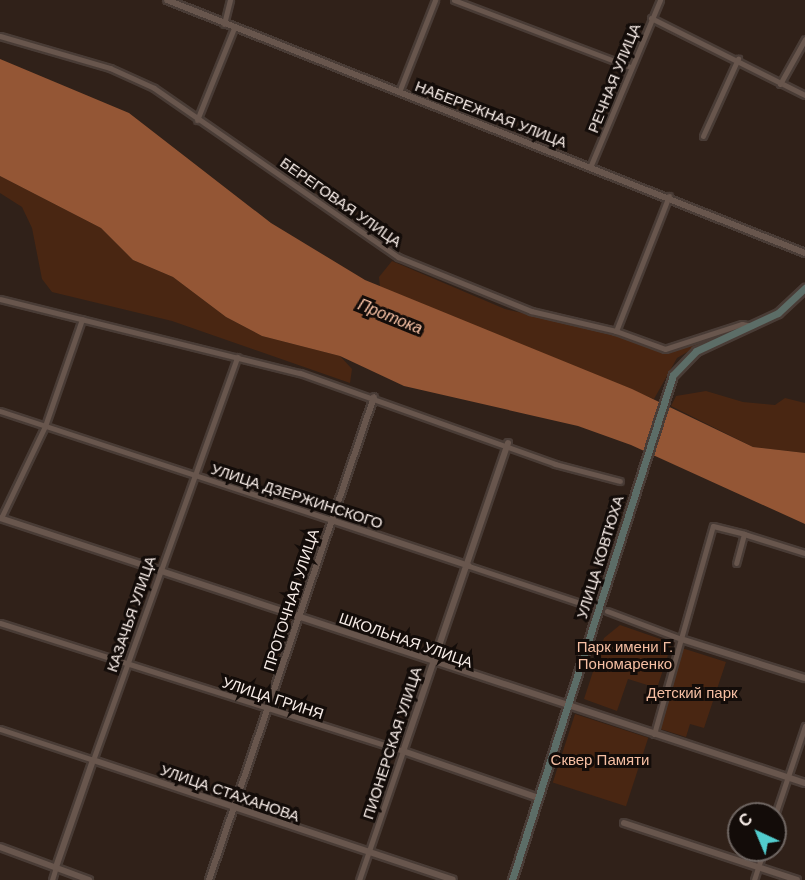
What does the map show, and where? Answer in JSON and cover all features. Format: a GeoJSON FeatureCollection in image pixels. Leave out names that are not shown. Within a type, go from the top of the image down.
{"type":"FeatureCollection","features":[{"type":"Feature","properties":{"kind":"main road","name":"УЛИЦА КОВТЮХА"},"geometry":{"type":"LineString","coordinates":[[512,880],[665,393],[688,357],[788,307],[805,288]]}},
{"type":"Feature","properties":{"kind":"street","name":"НАБЕРЕЖНАЯ УЛИЦА"},"geometry":{"type":"LineString","coordinates":[[167,0],[591,165],[805,253]]}},
{"type":"Feature","properties":{"kind":"street"},"geometry":{"type":"LineString","coordinates":[[224,24],[230,0]]}},
{"type":"Feature","properties":{"kind":"street"},"geometry":{"type":"LineString","coordinates":[[399,92],[435,0]]}},
{"type":"Feature","properties":{"kind":"street"},"geometry":{"type":"LineString","coordinates":[[454,0],[630,67]]}},
{"type":"Feature","properties":{"kind":"street","name":"РЕЧНАЯ УЛИЦА"},"geometry":{"type":"LineString","coordinates":[[591,165],[630,67],[660,0]]}},
{"type":"Feature","properties":{"kind":"street"},"geometry":{"type":"LineString","coordinates":[[651,18],[805,95]]}},
{"type":"Feature","properties":{"kind":"street"},"geometry":{"type":"LineString","coordinates":[[197,120],[234,27]]}},
{"type":"Feature","properties":{"kind":"street","name":"БЕРЕГОВАЯ УЛИЦА"},"geometry":{"type":"LineString","coordinates":[[0,36],[126,74],[299,184],[398,256],[531,311],[616,331],[665,350],[742,324],[753,326]]}},
{"type":"Feature","properties":{"kind":"street"},"geometry":{"type":"LineString","coordinates":[[780,84],[805,39]]}},
{"type":"Feature","properties":{"kind":"street"},"geometry":{"type":"LineString","coordinates":[[703,136],[738,60]]}},
{"type":"Feature","properties":{"kind":"street"},"geometry":{"type":"LineString","coordinates":[[616,331],[669,196]]}},
{"type":"Feature","properties":{"kind":"street"},"geometry":{"type":"LineString","coordinates":[[0,299],[237,357],[374,397],[508,443],[555,464],[620,481]]}},
{"type":"Feature","properties":{"kind":"street"},"geometry":{"type":"LineString","coordinates":[[0,519],[45,426],[82,319]]}},
{"type":"Feature","properties":{"kind":"street","name":"КАЗАЧЬЯ УЛИЦА"},"geometry":{"type":"LineString","coordinates":[[52,880],[157,570],[195,476],[237,357]]}},
{"type":"Feature","properties":{"kind":"street","name":"ПРОТОЧНАЯ УЛИЦА"},"geometry":{"type":"LineString","coordinates":[[209,880],[269,709],[296,616],[374,397]]}},
{"type":"Feature","properties":{"kind":"street","name":"УЛИЦА ДЗЕРЖИНСКОГО"},"geometry":{"type":"LineString","coordinates":[[0,411],[586,605]]}},
{"type":"Feature","properties":{"kind":"street","name":"ПИОНЕРСКАЯ УЛИЦА"},"geometry":{"type":"LineString","coordinates":[[359,880],[432,661],[469,566],[508,443]]}},
{"type":"Feature","properties":{"kind":"street","name":"ШКОЛЬНАЯ УЛИЦА"},"geometry":{"type":"LineString","coordinates":[[0,519],[805,783]]}},
{"type":"Feature","properties":{"kind":"street"},"geometry":{"type":"LineString","coordinates":[[654,734],[713,526],[805,554]]}},
{"type":"Feature","properties":{"kind":"street"},"geometry":{"type":"LineString","coordinates":[[736,562],[744,534]]}},
{"type":"Feature","properties":{"kind":"street"},"geometry":{"type":"LineString","coordinates":[[607,610],[681,639],[805,678]]}},
{"type":"Feature","properties":{"kind":"street","name":"УЛИЦА ГРИНЯ"},"geometry":{"type":"LineString","coordinates":[[0,623],[403,751],[539,798]]}},
{"type":"Feature","properties":{"kind":"street"},"geometry":{"type":"LineString","coordinates":[[779,802],[805,726]]}},
{"type":"Feature","properties":{"kind":"street","name":"УЛИЦА СТАХАНОВА"},"geometry":{"type":"LineString","coordinates":[[0,729],[453,880]]}},
{"type":"Feature","properties":{"kind":"street"},"geometry":{"type":"LineString","coordinates":[[624,823],[797,880]]}},
{"type":"Feature","properties":{"kind":"street"},"geometry":{"type":"LineString","coordinates":[[0,847],[89,880]]}},
{"type":"Feature","properties":{"kind":"street"},"geometry":{"type":"LineString","coordinates":[[754,880],[760,862]]}},
{"type":"Feature","properties":{"kind":"green space"},"geometry":{"type":"Polygon","coordinates":[[[0,176],[101,228],[133,260],[173,277],[226,317],[262,336],[340,356],[352,369],[350,383],[172,321],[52,292],[42,279],[32,228],[22,207],[0,193],[0,176]]]}},
{"type":"Feature","properties":{"kind":"green space"},"geometry":{"type":"Polygon","coordinates":[[[392,261],[505,309],[615,334],[667,354],[711,338],[677,358],[654,399],[380,287],[379,277],[392,261]]]}},
{"type":"Feature","properties":{"kind":"green space"},"geometry":{"type":"Polygon","coordinates":[[[706,391],[743,402],[775,405],[785,398],[805,403],[805,453],[753,447],[671,406],[676,396],[706,391]]]}},
{"type":"Feature","properties":{"kind":"green space","name":"Парк имени Г. Пономаренко"},"geometry":{"type":"Polygon","coordinates":[[[620,625],[672,643],[657,688],[628,679],[617,711],[584,699],[604,638],[620,625]]]}},
{"type":"Feature","properties":{"kind":"green space","name":"Детский парк"},"geometry":{"type":"Polygon","coordinates":[[[682,648],[726,662],[704,728],[690,724],[686,737],[657,728],[682,648]]]}},
{"type":"Feature","properties":{"kind":"green space","name":"Сквер Памяти"},"geometry":{"type":"Polygon","coordinates":[[[575,714],[648,738],[626,806],[553,782],[575,714]]]}},
{"type":"Feature","properties":{"kind":"water","name":"Протока"},"geometry":{"type":"Polygon","coordinates":[[[0,59],[129,113],[271,223],[365,280],[632,389],[753,447],[805,453],[805,524],[631,445],[578,426],[404,386],[340,356],[262,336],[226,317],[173,277],[133,260],[101,228],[0,176],[0,59]]]}}]}
